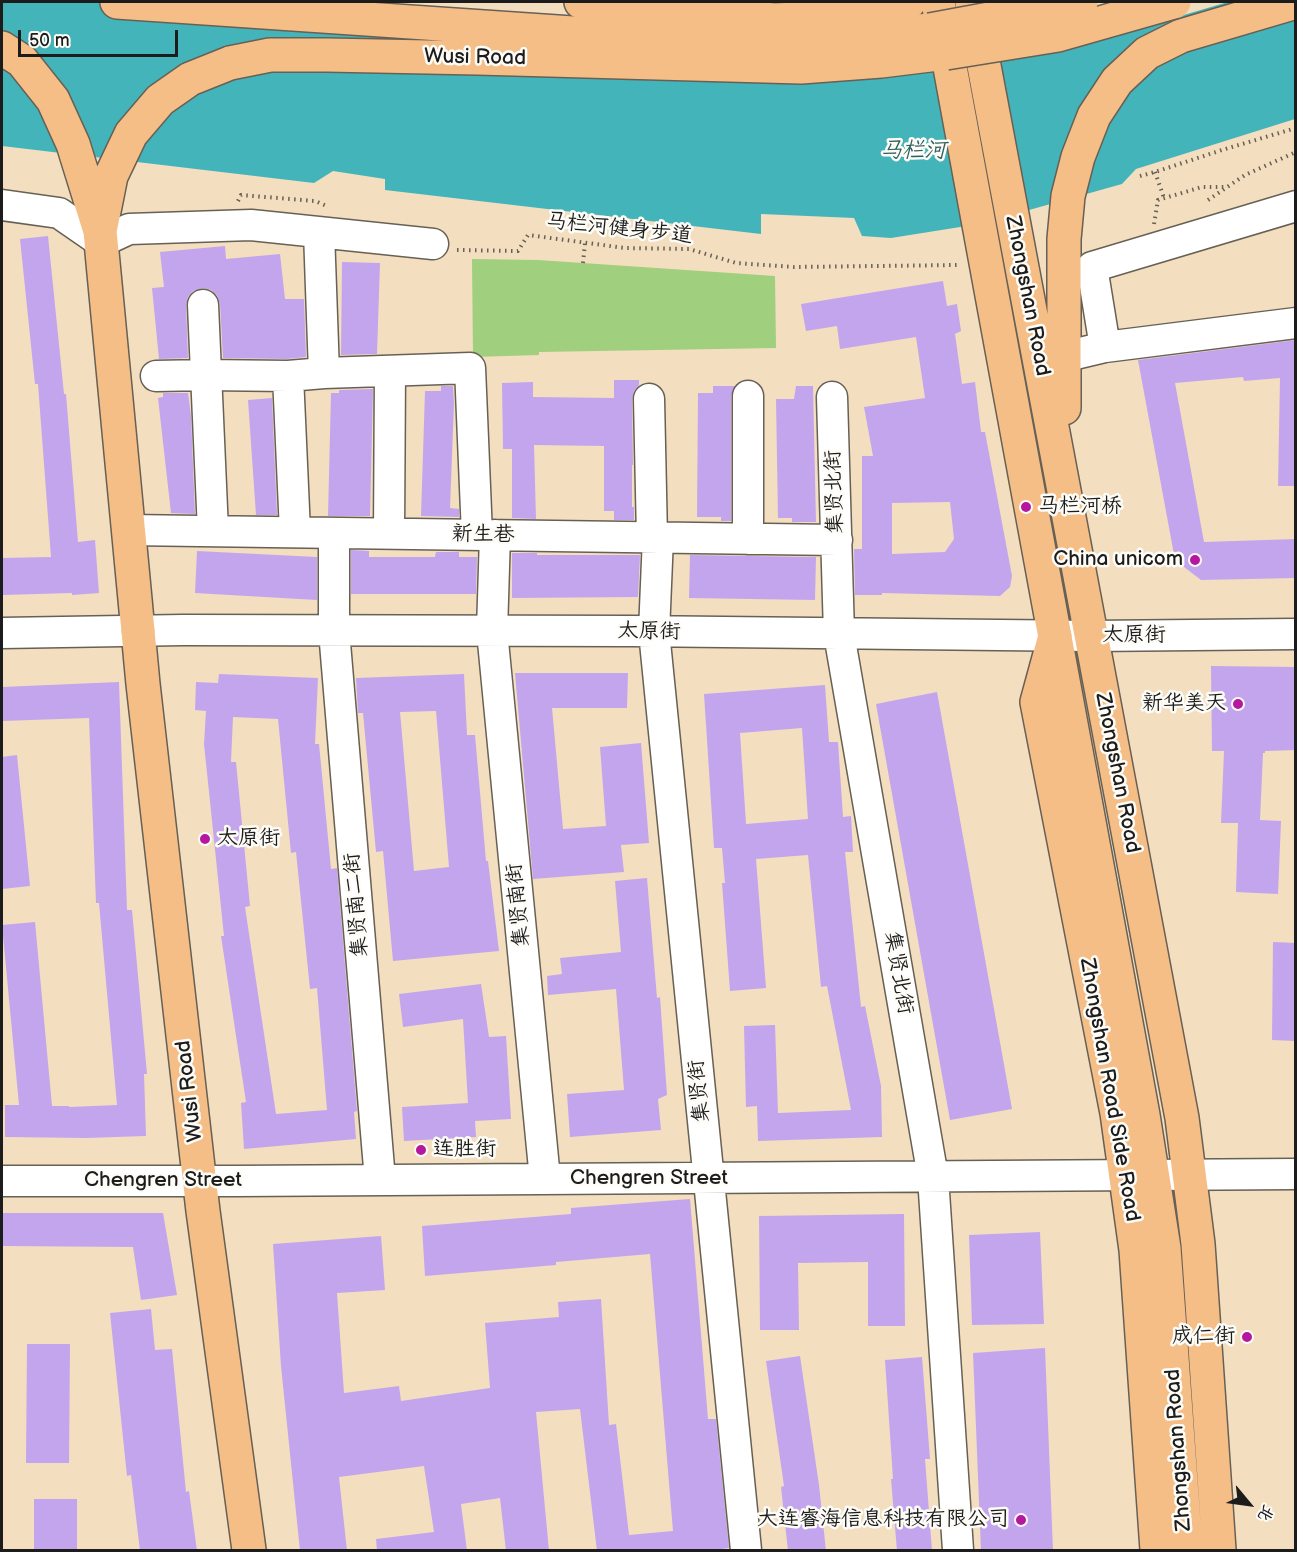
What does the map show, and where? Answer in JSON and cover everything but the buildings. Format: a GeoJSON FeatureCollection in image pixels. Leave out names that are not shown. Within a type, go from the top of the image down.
{"type":"FeatureCollection","features":[{"type":"Feature","properties":{"kind":"main road"},"geometry":{"type":"LineString","coordinates":[[117,2],[586,34],[795,43],[930,30],[1081,2]]}},
{"type":"Feature","properties":{"kind":"main road"},"geometry":{"type":"LineString","coordinates":[[377,2],[586,34]]}},
{"type":"Feature","properties":{"kind":"main road"},"geometry":{"type":"LineString","coordinates":[[581,2],[774,20],[821,18],[909,2]]}},
{"type":"Feature","properties":{"kind":"main road","name":"Zhongshan Road"},"geometry":{"type":"LineString","coordinates":[[938,2],[1143,1115],[1139,1175],[1164,1248],[1186,1551]]}},
{"type":"Feature","properties":{"kind":"main road"},"geometry":{"type":"LineString","coordinates":[[101,236],[111,176],[131,134],[160,100],[190,79],[230,63],[270,55],[327,55],[801,67],[946,53],[1058,35],[1174,2]]}},
{"type":"Feature","properties":{"kind":"main road"},"geometry":{"type":"LineString","coordinates":[[1066,503],[1063,357],[1064,239],[1068,196],[1078,157],[1094,116],[1117,81],[1147,53],[1181,36],[1296,2]]}},
{"type":"Feature","properties":{"kind":"main road","name":"Zhongshan Road"},"geometry":{"type":"LineString","coordinates":[[975,17],[1182,1118],[1198,1244],[1219,1551]]}},
{"type":"Feature","properties":{"kind":"main road"},"geometry":{"type":"LineString","coordinates":[[2,48],[22,61],[53,100],[73,144],[101,236]]}},
{"type":"Feature","properties":{"kind":"main road","name":"Wusi Road"},"geometry":{"type":"LineString","coordinates":[[101,236],[143,684],[200,1181],[249,1551]]}},
{"type":"Feature","properties":{"kind":"main road","name":"Zhongshan Road Side Road"},"geometry":{"type":"LineString","coordinates":[[1139,1175],[1136,1250],[1157,1551]]}},
{"type":"Feature","properties":{"kind":"street"},"geometry":{"type":"LineString","coordinates":[[2,205],[59,213],[101,236],[129,229],[251,225],[443,247]]}},
{"type":"Feature","properties":{"kind":"street"},"geometry":{"type":"LineString","coordinates":[[1104,347],[1092,267],[1296,206]]}},
{"type":"Feature","properties":{"kind":"street"},"geometry":{"type":"LineString","coordinates":[[319,232],[324,373]]}},
{"type":"Feature","properties":{"kind":"street"},"geometry":{"type":"LineString","coordinates":[[203,305],[213,531]]}},
{"type":"Feature","properties":{"kind":"street"},"geometry":{"type":"LineString","coordinates":[[1063,357],[1104,347],[1296,323]]}},
{"type":"Feature","properties":{"kind":"street","name":"集贤南街"},"geometry":{"type":"LineString","coordinates":[[390,371],[470,368],[486,535],[492,631],[545,1179]]}},
{"type":"Feature","properties":{"kind":"street"},"geometry":{"type":"LineString","coordinates":[[156,376],[288,376],[390,371],[390,533]]}},
{"type":"Feature","properties":{"kind":"street"},"geometry":{"type":"LineString","coordinates":[[288,376],[295,532]]}},
{"type":"Feature","properties":{"kind":"street"},"geometry":{"type":"LineString","coordinates":[[748,396],[748,539]]}},
{"type":"Feature","properties":{"kind":"street","name":"集贤北街"},"geometry":{"type":"LineString","coordinates":[[832,397],[839,634],[933,1177],[958,1551]]}},
{"type":"Feature","properties":{"kind":"street","name":"集贤街"},"geometry":{"type":"LineString","coordinates":[[649,399],[655,537],[654,632],[746,1551]]}},
{"type":"Feature","properties":{"kind":"street","name":"新生巷"},"geometry":{"type":"LineString","coordinates":[[129,530],[837,540]]}},
{"type":"Feature","properties":{"kind":"street","name":"集贤南二街"},"geometry":{"type":"LineString","coordinates":[[334,533],[334,631],[380,1180]]}},
{"type":"Feature","properties":{"kind":"street","name":"太原街"},"geometry":{"type":"LineString","coordinates":[[2,633],[492,631],[1055,636],[1296,634]]}},
{"type":"Feature","properties":{"kind":"street","name":"Chengren Street"},"geometry":{"type":"LineString","coordinates":[[2,1181],[1296,1174]]}},
{"type":"Feature","properties":{"kind":"path"},"geometry":{"type":"LineString","coordinates":[[1140,176],[1296,128]]}},
{"type":"Feature","properties":{"kind":"path"},"geometry":{"type":"LineString","coordinates":[[1208,200],[1245,175],[1296,152]]}},
{"type":"Feature","properties":{"kind":"path"},"geometry":{"type":"LineString","coordinates":[[1155,172],[1164,198]]}},
{"type":"Feature","properties":{"kind":"path"},"geometry":{"type":"LineString","coordinates":[[1163,246],[1154,224],[1158,200],[1202,187],[1227,187]]}},
{"type":"Feature","properties":{"kind":"path","name":"马栏河健身步道"},"geometry":{"type":"LineString","coordinates":[[443,247],[518,251],[528,235],[625,248],[689,249],[736,263],[794,267],[986,258]]}},
{"type":"Feature","properties":{"kind":"path"},"geometry":{"type":"LineString","coordinates":[[583,263],[585,243]]}},
{"type":"Feature","properties":{"kind":"green space"},"geometry":{"type":"Polygon","coordinates":[[[472,259],[538,260],[775,276],[776,348],[539,352],[539,355],[473,357],[472,259]]]}},
{"type":"Feature","properties":{"kind":"water","name":"马栏河"},"geometry":{"type":"Polygon","coordinates":[[[2,2],[178,2],[1088,43],[1228,2],[1295,2],[1295,119],[1136,169],[1122,184],[979,224],[891,238],[862,236],[854,218],[761,214],[761,234],[385,190],[385,179],[333,171],[314,183],[2,146],[2,2]]]}},
{"type":"Feature","properties":{"kind":"place","name":"马栏河桥"},"geometry":{"type":"Point","coordinates":[1026,507]}},
{"type":"Feature","properties":{"kind":"place","name":"China unicom"},"geometry":{"type":"Point","coordinates":[1195,560]}},
{"type":"Feature","properties":{"kind":"place","name":"新华美天"},"geometry":{"type":"Point","coordinates":[1238,704]}},
{"type":"Feature","properties":{"kind":"place","name":"太原街"},"geometry":{"type":"Point","coordinates":[205,839]}},
{"type":"Feature","properties":{"kind":"place","name":"连胜街"},"geometry":{"type":"Point","coordinates":[421,1150]}},
{"type":"Feature","properties":{"kind":"place","name":"成仁街"},"geometry":{"type":"Point","coordinates":[1247,1337]}},
{"type":"Feature","properties":{"kind":"place","name":"大连睿海信息科技有限公司"},"geometry":{"type":"Point","coordinates":[1021,1520]}}]}
